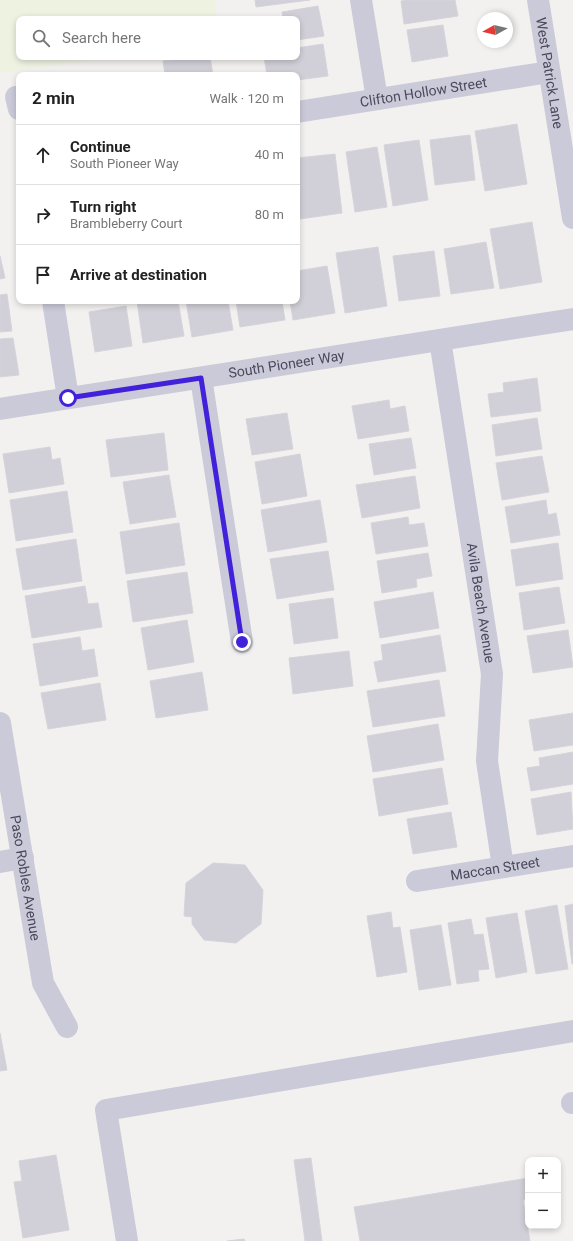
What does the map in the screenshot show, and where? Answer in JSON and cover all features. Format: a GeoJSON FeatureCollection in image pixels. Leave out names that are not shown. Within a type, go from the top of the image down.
{"type":"FeatureCollection","features":[{"type":"Feature","properties":{"kind":"street"},"geometry":{"type":"LineString","coordinates":[[361,0],[377,99]]}},
{"type":"Feature","properties":{"kind":"street","name":"West Patrick Lane"},"geometry":{"type":"LineString","coordinates":[[538,0],[573,218]]}},
{"type":"Feature","properties":{"kind":"street","name":"Clifton Hollow Street"},"geometry":{"type":"LineString","coordinates":[[300,112],[549,72]]}},
{"type":"Feature","properties":{"kind":"street"},"geometry":{"type":"LineString","coordinates":[[53,304],[68,398]]}},
{"type":"Feature","properties":{"kind":"street","name":"South Pioneer Way"},"geometry":{"type":"LineString","coordinates":[[0,409],[573,319]]}},
{"type":"Feature","properties":{"kind":"street","name":"Avila Beach Avenue"},"geometry":{"type":"LineString","coordinates":[[440,340],[492,674],[487,761],[503,867]]}},
{"type":"Feature","properties":{"kind":"street"},"geometry":{"type":"LineString","coordinates":[[201,378],[242,642]]}},
{"type":"Feature","properties":{"kind":"street","name":"Paso Robles Avenue"},"geometry":{"type":"LineString","coordinates":[[0,723],[43,983],[68,1027]]}},
{"type":"Feature","properties":{"kind":"street","name":"Maccan Street"},"geometry":{"type":"LineString","coordinates":[[417,880],[573,856]]}},
{"type":"Feature","properties":{"kind":"street"},"geometry":{"type":"LineString","coordinates":[[0,862],[23,858]]}},
{"type":"Feature","properties":{"kind":"street"},"geometry":{"type":"LineString","coordinates":[[127,1241],[106,1110],[573,1031]]}},
{"type":"Feature","properties":{"kind":"sand"},"geometry":{"type":"Polygon","coordinates":[[[0,0],[214,0],[217,16],[16,16],[16,60],[93,60],[0,73],[0,0]]]}},
{"type":"Feature","properties":{"kind":"building"},"geometry":{"type":"Polygon","coordinates":[[[255,0],[310,0],[256,7],[255,0]]]}},
{"type":"Feature","properties":{"kind":"building"},"geometry":{"type":"Polygon","coordinates":[[[455,0],[458,16],[404,24],[401,1],[455,0]]]}},
{"type":"Feature","properties":{"kind":"building"},"geometry":{"type":"Polygon","coordinates":[[[318,6],[324,36],[300,40],[300,16],[283,16],[282,12],[318,6]]]}},
{"type":"Feature","properties":{"kind":"building"},"geometry":{"type":"Polygon","coordinates":[[[443,25],[448,56],[412,62],[407,30],[443,25]]]}},
{"type":"Feature","properties":{"kind":"building"},"geometry":{"type":"Polygon","coordinates":[[[323,44],[328,76],[300,80],[300,72],[266,72],[264,60],[300,60],[300,48],[323,44]]]}},
{"type":"Feature","properties":{"kind":"building"},"geometry":{"type":"Polygon","coordinates":[[[210,60],[212,72],[165,72],[163,61],[210,60]]]}},
{"type":"Feature","properties":{"kind":"building"},"geometry":{"type":"Polygon","coordinates":[[[517,124],[527,184],[485,191],[475,131],[517,124]]]}},
{"type":"Feature","properties":{"kind":"building"},"geometry":{"type":"Polygon","coordinates":[[[470,135],[475,180],[435,185],[430,140],[470,135]]]}},
{"type":"Feature","properties":{"kind":"building"},"geometry":{"type":"Polygon","coordinates":[[[419,140],[428,200],[393,206],[384,145],[419,140]]]}},
{"type":"Feature","properties":{"kind":"building"},"geometry":{"type":"Polygon","coordinates":[[[377,147],[387,207],[355,212],[346,152],[377,147]]]}},
{"type":"Feature","properties":{"kind":"building"},"geometry":{"type":"Polygon","coordinates":[[[335,154],[342,213],[300,219],[300,158],[335,154]]]}},
{"type":"Feature","properties":{"kind":"building"},"geometry":{"type":"Polygon","coordinates":[[[532,222],[542,282],[500,289],[490,229],[532,222]]]}},
{"type":"Feature","properties":{"kind":"building"},"geometry":{"type":"Polygon","coordinates":[[[486,242],[494,288],[451,294],[444,249],[486,242]]]}},
{"type":"Feature","properties":{"kind":"building"},"geometry":{"type":"Polygon","coordinates":[[[378,247],[387,306],[345,313],[336,253],[378,247]]]}},
{"type":"Feature","properties":{"kind":"building"},"geometry":{"type":"Polygon","coordinates":[[[434,251],[440,296],[399,301],[393,256],[434,251]]]}},
{"type":"Feature","properties":{"kind":"building"},"geometry":{"type":"Polygon","coordinates":[[[0,256],[5,278],[0,279],[0,256]]]}},
{"type":"Feature","properties":{"kind":"building"},"geometry":{"type":"Polygon","coordinates":[[[327,266],[335,313],[293,320],[290,304],[300,304],[300,270],[327,266]]]}},
{"type":"Feature","properties":{"kind":"building"},"geometry":{"type":"Polygon","coordinates":[[[7,294],[12,331],[0,332],[0,295],[7,294]]]}},
{"type":"Feature","properties":{"kind":"building"},"geometry":{"type":"Polygon","coordinates":[[[137,304],[179,304],[184,336],[143,343],[137,304]]]}},
{"type":"Feature","properties":{"kind":"building"},"geometry":{"type":"Polygon","coordinates":[[[186,304],[229,304],[233,330],[192,337],[186,304]]]}},
{"type":"Feature","properties":{"kind":"building"},"geometry":{"type":"Polygon","coordinates":[[[236,304],[282,304],[285,320],[240,327],[236,304]]]}},
{"type":"Feature","properties":{"kind":"building"},"geometry":{"type":"Polygon","coordinates":[[[126,306],[132,346],[95,352],[89,312],[126,306]]]}},
{"type":"Feature","properties":{"kind":"building"},"geometry":{"type":"Polygon","coordinates":[[[13,338],[19,375],[0,377],[0,339],[13,338]]]}},
{"type":"Feature","properties":{"kind":"building"},"geometry":{"type":"Polygon","coordinates":[[[537,378],[541,411],[491,417],[488,394],[504,392],[503,383],[537,378]]]}},
{"type":"Feature","properties":{"kind":"building"},"geometry":{"type":"Polygon","coordinates":[[[389,400],[390,409],[405,406],[409,431],[358,439],[352,406],[389,400]]]}},
{"type":"Feature","properties":{"kind":"building"},"geometry":{"type":"Polygon","coordinates":[[[287,413],[293,449],[252,455],[246,419],[287,413]]]}},
{"type":"Feature","properties":{"kind":"building"},"geometry":{"type":"Polygon","coordinates":[[[537,418],[542,449],[496,456],[492,425],[537,418]]]}},
{"type":"Feature","properties":{"kind":"building"},"geometry":{"type":"Polygon","coordinates":[[[164,433],[168,470],[111,477],[106,440],[164,433]]]}},
{"type":"Feature","properties":{"kind":"building"},"geometry":{"type":"Polygon","coordinates":[[[411,438],[416,468],[374,475],[369,444],[411,438]]]}},
{"type":"Feature","properties":{"kind":"building"},"geometry":{"type":"Polygon","coordinates":[[[50,447],[52,460],[60,458],[64,484],[9,493],[3,454],[50,447]]]}},
{"type":"Feature","properties":{"kind":"building"},"geometry":{"type":"Polygon","coordinates":[[[300,454],[307,496],[262,504],[255,462],[300,454]]]}},
{"type":"Feature","properties":{"kind":"building"},"geometry":{"type":"Polygon","coordinates":[[[542,456],[549,492],[502,500],[496,463],[542,456]]]}},
{"type":"Feature","properties":{"kind":"building"},"geometry":{"type":"Polygon","coordinates":[[[169,475],[176,517],[130,524],[123,482],[169,475]]]}},
{"type":"Feature","properties":{"kind":"building"},"geometry":{"type":"Polygon","coordinates":[[[415,476],[420,508],[362,518],[356,485],[415,476]]]}},
{"type":"Feature","properties":{"kind":"building"},"geometry":{"type":"Polygon","coordinates":[[[67,491],[73,532],[16,541],[10,500],[67,491]]]}},
{"type":"Feature","properties":{"kind":"building"},"geometry":{"type":"Polygon","coordinates":[[[320,500],[327,542],[268,552],[261,510],[320,500]]]}},
{"type":"Feature","properties":{"kind":"building"},"geometry":{"type":"Polygon","coordinates":[[[546,500],[548,515],[556,513],[560,535],[511,543],[505,507],[546,500]]]}},
{"type":"Feature","properties":{"kind":"building"},"geometry":{"type":"Polygon","coordinates":[[[408,517],[409,525],[424,523],[428,546],[376,554],[371,523],[408,517]]]}},
{"type":"Feature","properties":{"kind":"building"},"geometry":{"type":"Polygon","coordinates":[[[179,523],[185,565],[126,574],[120,532],[179,523]]]}},
{"type":"Feature","properties":{"kind":"building"},"geometry":{"type":"Polygon","coordinates":[[[76,539],[82,581],[23,590],[16,549],[76,539]]]}},
{"type":"Feature","properties":{"kind":"building"},"geometry":{"type":"Polygon","coordinates":[[[558,543],[563,579],[516,586],[511,550],[558,543]]]}},
{"type":"Feature","properties":{"kind":"building"},"geometry":{"type":"Polygon","coordinates":[[[328,551],[334,590],[277,599],[270,559],[328,551]]]}},
{"type":"Feature","properties":{"kind":"building"},"geometry":{"type":"Polygon","coordinates":[[[428,553],[432,576],[416,579],[417,587],[382,593],[377,561],[428,553]]]}},
{"type":"Feature","properties":{"kind":"building"},"geometry":{"type":"Polygon","coordinates":[[[187,572],[193,613],[133,622],[127,581],[187,572]]]}},
{"type":"Feature","properties":{"kind":"building"},"geometry":{"type":"Polygon","coordinates":[[[85,586],[88,604],[98,603],[102,627],[32,638],[25,596],[85,586]]]}},
{"type":"Feature","properties":{"kind":"building"},"geometry":{"type":"Polygon","coordinates":[[[559,587],[565,623],[524,630],[519,593],[559,587]]]}},
{"type":"Feature","properties":{"kind":"building"},"geometry":{"type":"Polygon","coordinates":[[[433,592],[439,628],[380,638],[374,602],[433,592]]]}},
{"type":"Feature","properties":{"kind":"building"},"geometry":{"type":"Polygon","coordinates":[[[333,598],[338,638],[294,644],[289,604],[333,598]]]}},
{"type":"Feature","properties":{"kind":"building"},"geometry":{"type":"Polygon","coordinates":[[[187,620],[194,662],[148,670],[141,628],[187,620]]]}},
{"type":"Feature","properties":{"kind":"building"},"geometry":{"type":"Polygon","coordinates":[[[568,630],[573,667],[533,673],[527,636],[568,630]]]}},
{"type":"Feature","properties":{"kind":"building"},"geometry":{"type":"Polygon","coordinates":[[[440,635],[446,671],[378,682],[374,662],[383,660],[381,645],[440,635]]]}},
{"type":"Feature","properties":{"kind":"building"},"geometry":{"type":"Polygon","coordinates":[[[80,637],[82,651],[94,649],[98,676],[40,686],[33,644],[80,637]]]}},
{"type":"Feature","properties":{"kind":"building"},"geometry":{"type":"Polygon","coordinates":[[[349,651],[353,686],[293,694],[289,658],[349,651]]]}},
{"type":"Feature","properties":{"kind":"building"},"geometry":{"type":"Polygon","coordinates":[[[202,672],[208,710],[156,718],[150,681],[202,672]]]}},
{"type":"Feature","properties":{"kind":"building"},"geometry":{"type":"Polygon","coordinates":[[[439,680],[445,716],[373,727],[367,691],[439,680]]]}},
{"type":"Feature","properties":{"kind":"building"},"geometry":{"type":"Polygon","coordinates":[[[100,683],[106,720],[48,729],[41,693],[100,683]]]}},
{"type":"Feature","properties":{"kind":"building"},"geometry":{"type":"Polygon","coordinates":[[[573,713],[573,745],[534,751],[529,720],[573,713]]]}},
{"type":"Feature","properties":{"kind":"building"},"geometry":{"type":"Polygon","coordinates":[[[438,724],[444,760],[373,772],[367,736],[438,724]]]}},
{"type":"Feature","properties":{"kind":"building"},"geometry":{"type":"Polygon","coordinates":[[[573,752],[573,784],[531,791],[527,768],[540,766],[539,758],[573,752]]]}},
{"type":"Feature","properties":{"kind":"building"},"geometry":{"type":"Polygon","coordinates":[[[442,768],[448,804],[379,816],[373,779],[442,768]]]}},
{"type":"Feature","properties":{"kind":"building"},"geometry":{"type":"Polygon","coordinates":[[[571,792],[573,829],[537,835],[531,799],[571,792]]]}},
{"type":"Feature","properties":{"kind":"building"},"geometry":{"type":"Polygon","coordinates":[[[451,812],[457,847],[413,854],[407,819],[451,812]]]}},
{"type":"Feature","properties":{"kind":"building"},"geometry":{"type":"Polygon","coordinates":[[[213,863],[245,865],[263,890],[261,924],[236,943],[204,940],[192,924],[192,917],[184,916],[186,883],[213,863]]]}},
{"type":"Feature","properties":{"kind":"building"},"geometry":{"type":"Polygon","coordinates":[[[573,904],[573,964],[572,964],[565,906],[573,904]]]}},
{"type":"Feature","properties":{"kind":"building"},"geometry":{"type":"Polygon","coordinates":[[[557,905],[568,969],[536,974],[525,911],[557,905]]]}},
{"type":"Feature","properties":{"kind":"building"},"geometry":{"type":"Polygon","coordinates":[[[391,912],[393,928],[400,927],[407,972],[377,977],[367,916],[391,912]]]}},
{"type":"Feature","properties":{"kind":"building"},"geometry":{"type":"Polygon","coordinates":[[[517,913],[527,972],[496,978],[486,918],[517,913]]]}},
{"type":"Feature","properties":{"kind":"building"},"geometry":{"type":"Polygon","coordinates":[[[471,919],[474,935],[483,934],[489,969],[478,970],[479,981],[457,984],[448,923],[471,919]]]}},
{"type":"Feature","properties":{"kind":"building"},"geometry":{"type":"Polygon","coordinates":[[[441,925],[451,985],[419,990],[410,930],[441,925]]]}},
{"type":"Feature","properties":{"kind":"building"},"geometry":{"type":"Polygon","coordinates":[[[0,1033],[7,1070],[0,1071],[0,1033]]]}},
{"type":"Feature","properties":{"kind":"building"},"geometry":{"type":"Polygon","coordinates":[[[56,1155],[69,1230],[23,1238],[14,1182],[22,1181],[19,1161],[56,1155]]]}},
{"type":"Feature","properties":{"kind":"building"},"geometry":{"type":"Polygon","coordinates":[[[311,1158],[322,1241],[305,1241],[294,1160],[311,1158]]]}},
{"type":"Feature","properties":{"kind":"building"},"geometry":{"type":"Polygon","coordinates":[[[525,1178],[525,1200],[523,1200],[525,1229],[528,1229],[530,1241],[360,1241],[354,1207],[525,1178]]]}},
{"type":"Feature","properties":{"kind":"building"},"geometry":{"type":"Polygon","coordinates":[[[244,1239],[245,1241],[227,1241],[244,1239]]]}},
{"type":"Feature","properties":{"kind":"route"},"geometry":{"type":"LineString","coordinates":[[68,398],[201,378],[242,642]]}}]}
